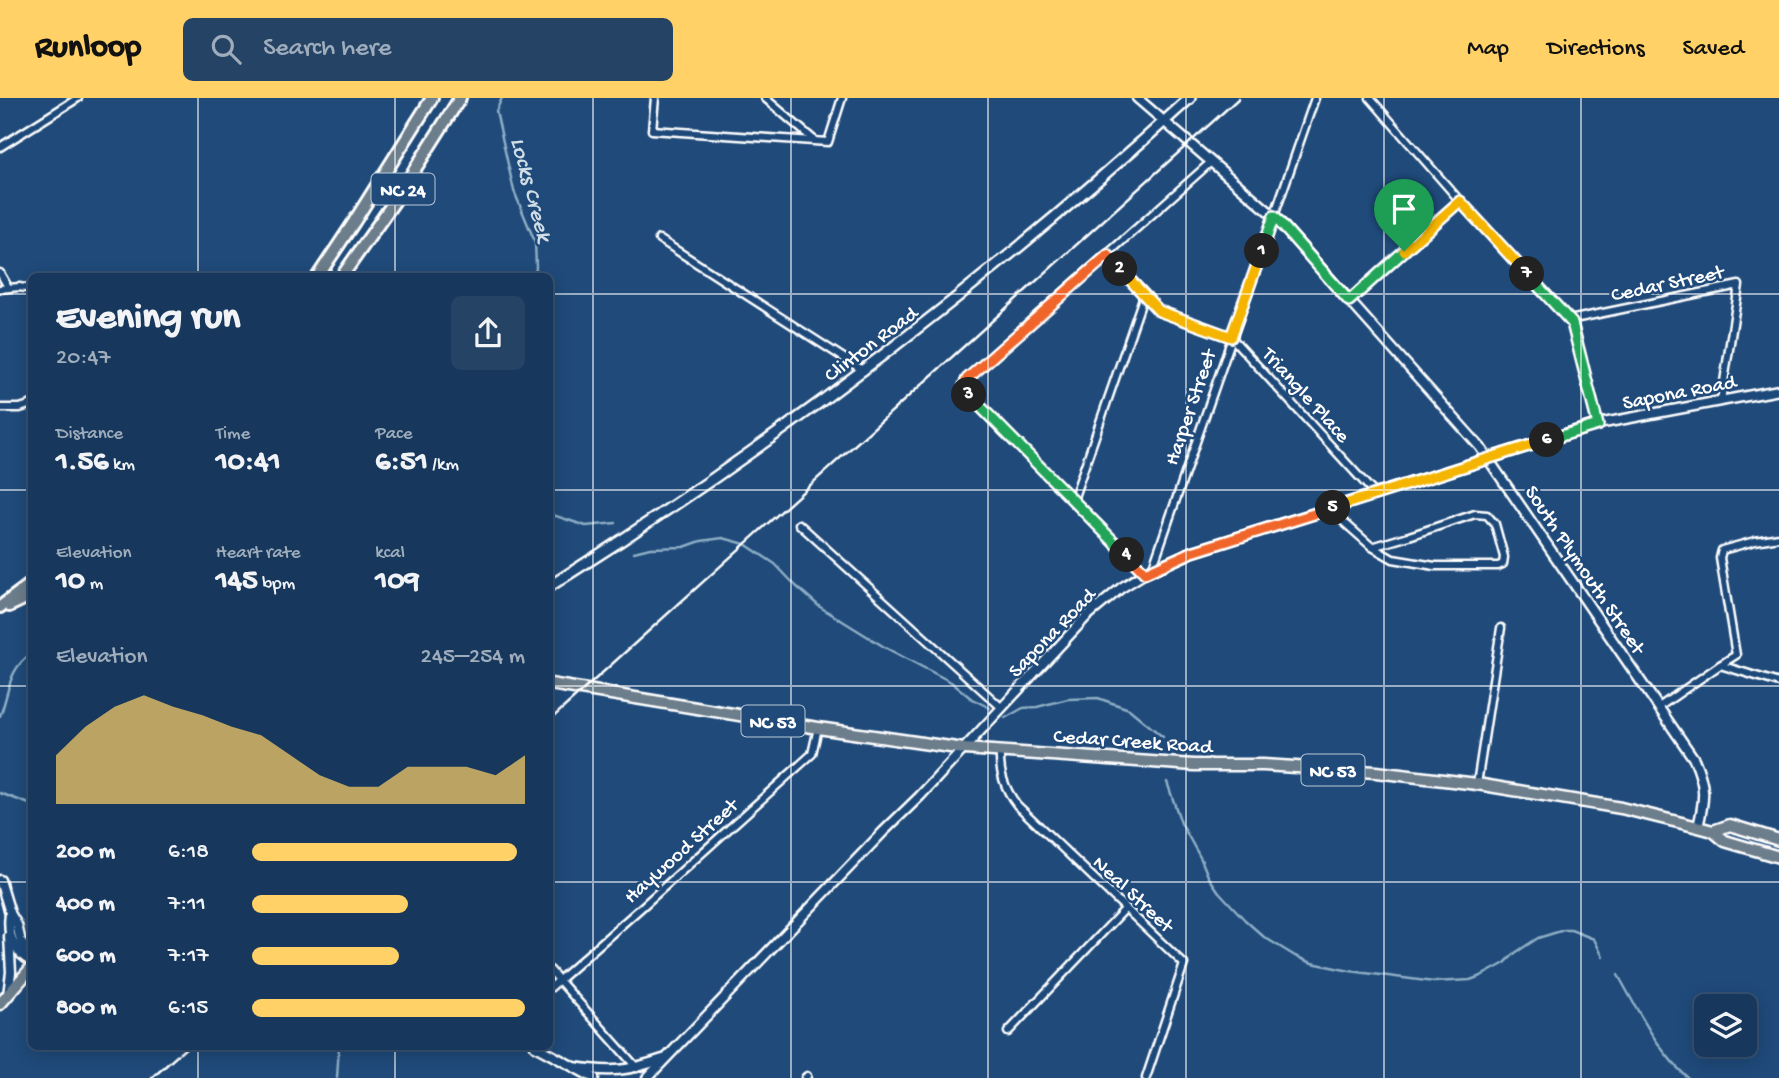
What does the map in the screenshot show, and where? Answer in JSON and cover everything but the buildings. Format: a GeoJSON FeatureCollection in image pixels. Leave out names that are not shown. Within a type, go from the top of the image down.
{"type":"FeatureCollection","features":[{"type":"Feature","properties":{"kind":"highway","name":"NC 24"},"geometry":{"type":"LineString","coordinates":[[320,273],[432,98]]}},
{"type":"Feature","properties":{"kind":"highway","name":"NC 24"},"geometry":{"type":"LineString","coordinates":[[344,273],[396,199],[460,98]]}},
{"type":"Feature","properties":{"kind":"highway"},"geometry":{"type":"LineString","coordinates":[[0,608],[28,586]]}},
{"type":"Feature","properties":{"kind":"highway"},"geometry":{"type":"LineString","coordinates":[[0,608],[28,597]]}},
{"type":"Feature","properties":{"kind":"main road","name":"Clinton Road"},"geometry":{"type":"LineString","coordinates":[[553,584],[744,458],[864,371],[993,270],[1190,98]]}},
{"type":"Feature","properties":{"kind":"main road","name":"Cedar Creek Road"},"geometry":{"type":"LineString","coordinates":[[553,684],[964,749],[1194,765],[1263,765],[1376,772],[1477,784],[1610,806],[1698,827],[1713,831],[1725,841],[1779,857]]}},
{"type":"Feature","properties":{"kind":"main road","name":"Cedar Creek Road"},"geometry":{"type":"LineString","coordinates":[[1713,831],[1730,825],[1779,840]]}},
{"type":"Feature","properties":{"kind":"main road"},"geometry":{"type":"LineString","coordinates":[[0,1004],[28,968]]}},
{"type":"Feature","properties":{"kind":"street"},"geometry":{"type":"LineString","coordinates":[[0,146],[78,98]]}},
{"type":"Feature","properties":{"kind":"street"},"geometry":{"type":"LineString","coordinates":[[655,98],[652,130],[828,142],[842,98]]}},
{"type":"Feature","properties":{"kind":"street"},"geometry":{"type":"LineString","coordinates":[[765,98],[816,141]]}},
{"type":"Feature","properties":{"kind":"street","name":"South Plymouth Street"},"geometry":{"type":"LineString","coordinates":[[1137,98],[1274,216],[1489,458],[1694,759],[1704,788],[1698,827]]}},
{"type":"Feature","properties":{"kind":"street","name":"Harper Street"},"geometry":{"type":"LineString","coordinates":[[1149,571],[1315,98]]}},
{"type":"Feature","properties":{"kind":"street"},"geometry":{"type":"LineString","coordinates":[[1370,98],[1572,323],[1598,425]]}},
{"type":"Feature","properties":{"kind":"street"},"geometry":{"type":"LineString","coordinates":[[1149,571],[966,393],[964,386],[967,379],[1212,162]]}},
{"type":"Feature","properties":{"kind":"street"},"geometry":{"type":"LineString","coordinates":[[1349,301],[1460,201]]}},
{"type":"Feature","properties":{"kind":"street"},"geometry":{"type":"LineString","coordinates":[[659,239],[864,371]]}},
{"type":"Feature","properties":{"kind":"street","name":"Triangle Place"},"geometry":{"type":"LineString","coordinates":[[1108,255],[1159,311],[1231,337],[1375,494]]}},
{"type":"Feature","properties":{"kind":"street"},"geometry":{"type":"LineString","coordinates":[[0,273],[8,287]]}},
{"type":"Feature","properties":{"kind":"street","name":"Cedar Street"},"geometry":{"type":"LineString","coordinates":[[1569,320],[1739,285],[1721,401]]}},
{"type":"Feature","properties":{"kind":"street"},"geometry":{"type":"LineString","coordinates":[[0,289],[28,289]]}},
{"type":"Feature","properties":{"kind":"street"},"geometry":{"type":"LineString","coordinates":[[1073,500],[1144,295]]}},
{"type":"Feature","properties":{"kind":"street","name":"Sapona Road"},"geometry":{"type":"LineString","coordinates":[[647,1078],[964,749],[1086,617],[1121,588],[1149,571],[1192,552],[1598,425],[1779,390]]}},
{"type":"Feature","properties":{"kind":"street"},"geometry":{"type":"LineString","coordinates":[[0,408],[28,405]]}},
{"type":"Feature","properties":{"kind":"street"},"geometry":{"type":"LineString","coordinates":[[1329,509],[1372,547],[1393,559],[1435,566],[1497,566],[1503,564],[1504,557],[1495,524],[1487,515],[1475,514],[1372,547]]}},
{"type":"Feature","properties":{"kind":"street"},"geometry":{"type":"LineString","coordinates":[[799,524],[1002,708]]}},
{"type":"Feature","properties":{"kind":"street"},"geometry":{"type":"LineString","coordinates":[[1660,707],[1736,655],[1720,558],[1722,550],[1779,537]]}},
{"type":"Feature","properties":{"kind":"street"},"geometry":{"type":"LineString","coordinates":[[1477,784],[1501,628]]}},
{"type":"Feature","properties":{"kind":"street"},"geometry":{"type":"LineString","coordinates":[[1720,665],[1779,683]]}},
{"type":"Feature","properties":{"kind":"street","name":"Haywood Street"},"geometry":{"type":"LineString","coordinates":[[553,985],[812,754],[818,728]]}},
{"type":"Feature","properties":{"kind":"street","name":"Neal Street"},"geometry":{"type":"LineString","coordinates":[[1000,751],[1000,765],[1009,796],[1184,964],[1146,1078]]}},
{"type":"Feature","properties":{"kind":"street"},"geometry":{"type":"LineString","coordinates":[[0,880],[10,913],[28,955]]}},
{"type":"Feature","properties":{"kind":"street"},"geometry":{"type":"LineString","coordinates":[[1008,1032],[1125,909]]}},
{"type":"Feature","properties":{"kind":"street"},"geometry":{"type":"LineString","coordinates":[[8,995],[11,972],[8,927],[10,913]]}},
{"type":"Feature","properties":{"kind":"street"},"geometry":{"type":"LineString","coordinates":[[9,936],[19,953],[28,960]]}},
{"type":"Feature","properties":{"kind":"street"},"geometry":{"type":"LineString","coordinates":[[553,974],[637,1068]]}},
{"type":"Feature","properties":{"kind":"street"},"geometry":{"type":"LineString","coordinates":[[542,1050],[594,1078]]}},
{"type":"Feature","properties":{"kind":"street"},"geometry":{"type":"LineString","coordinates":[[574,1067],[615,1072],[666,1058]]}},
{"type":"Feature","properties":{"kind":"waterway","name":"Locks Creek"},"geometry":{"type":"LineString","coordinates":[[502,98],[496,111],[514,191],[535,242],[535,273]]}},
{"type":"Feature","properties":{"kind":"waterway"},"geometry":{"type":"LineString","coordinates":[[553,515],[586,526],[616,523]]}},
{"type":"Feature","properties":{"kind":"waterway"},"geometry":{"type":"LineString","coordinates":[[634,552],[650,548],[684,547],[723,538],[745,544],[775,564],[820,607],[886,648],[951,682],[972,699],[990,708]]}},
{"type":"Feature","properties":{"kind":"waterway","name":"Locks Creek"},"geometry":{"type":"LineString","coordinates":[[0,716],[10,681],[18,666],[28,656]]}},
{"type":"Feature","properties":{"kind":"waterway"},"geometry":{"type":"LineString","coordinates":[[1005,718],[1023,708],[1068,699],[1098,698],[1129,709],[1163,737]]}},
{"type":"Feature","properties":{"kind":"waterway"},"geometry":{"type":"LineString","coordinates":[[1167,782],[1181,823],[1219,892],[1264,937],[1312,963],[1434,982],[1470,980],[1505,963],[1538,938],[1564,930],[1594,939],[1603,957]]}},
{"type":"Feature","properties":{"kind":"waterway","name":"Locks Creek"},"geometry":{"type":"LineString","coordinates":[[0,793],[28,804]]}},
{"type":"Feature","properties":{"kind":"waterway"},"geometry":{"type":"LineString","coordinates":[[1618,975],[1658,1043],[1688,1078]]}},
{"type":"Feature","properties":{"kind":"waterway","name":"Locks Creek"},"geometry":{"type":"LineString","coordinates":[[337,1078],[339,1050]]}},
{"type":"Feature","properties":{"kind":"railway"},"geometry":{"type":"LineString","coordinates":[[553,717],[1239,98]]}},
{"type":"Feature","properties":{"kind":"railway"},"geometry":{"type":"LineString","coordinates":[[152,1078],[184,1050]]}},
{"type":"Feature","properties":{"kind":"route"},"geometry":{"type":"LineString","coordinates":[[1460,201],[1572,323],[1598,425],[1192,552],[1145,573],[966,393],[964,386],[967,379],[1108,255],[1159,311],[1231,337],[1274,216],[1349,301],[1404,251],[1460,201]]}}]}
